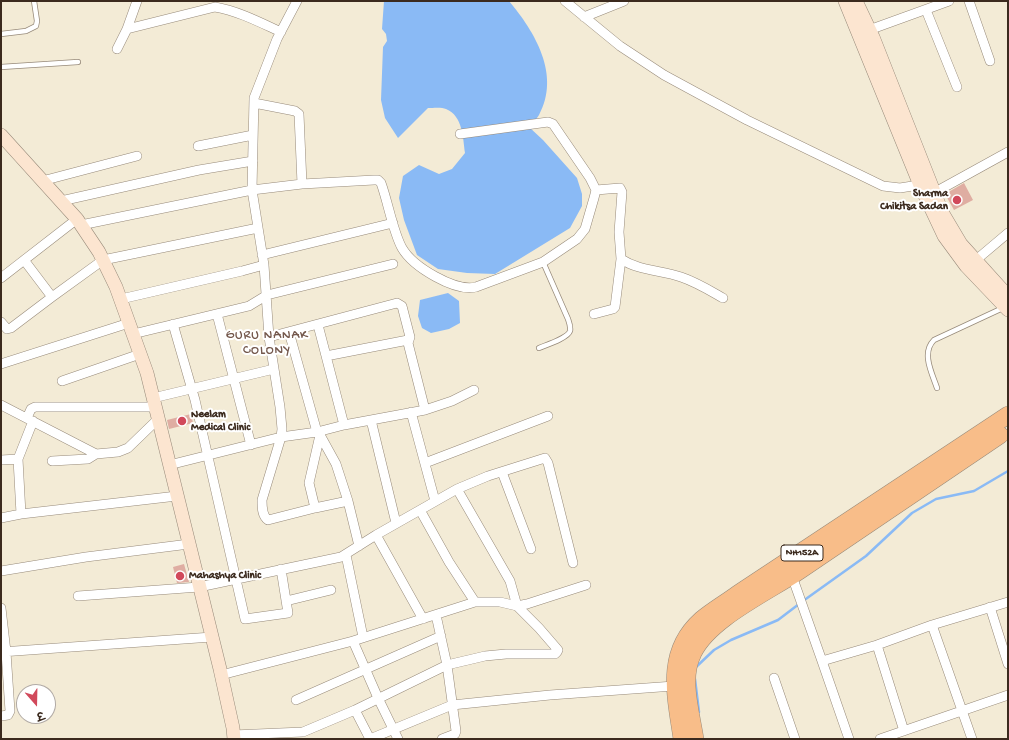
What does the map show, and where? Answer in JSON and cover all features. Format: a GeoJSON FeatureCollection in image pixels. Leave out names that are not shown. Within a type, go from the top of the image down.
{"type":"FeatureCollection","features":[{"type":"Feature","properties":{"kind":"highway","name":"NH152A"},"geometry":{"type":"LineString","coordinates":[[682,739],[674,686],[678,657],[688,636],[701,621],[739,593],[1008,415]]}},
{"type":"Feature","properties":{"kind":"highway","name":"NH152A"},"geometry":{"type":"LineString","coordinates":[[695,739],[687,686],[690,661],[698,643],[709,630],[746,604],[792,576],[1008,429]]}},
{"type":"Feature","properties":{"kind":"main road"},"geometry":{"type":"LineString","coordinates":[[845,1],[927,189],[961,244],[976,260],[1007,305]]}},
{"type":"Feature","properties":{"kind":"main road"},"geometry":{"type":"LineString","coordinates":[[856,1],[869,30],[944,236],[966,266],[1007,305]]}},
{"type":"Feature","properties":{"kind":"main road"},"geometry":{"type":"LineString","coordinates":[[1,135],[79,222],[99,252],[116,287],[147,373],[221,674],[234,737]]}},
{"type":"Feature","properties":{"kind":"street"},"geometry":{"type":"LineString","coordinates":[[117,49],[127,29],[137,1]]}},
{"type":"Feature","properties":{"kind":"street"},"geometry":{"type":"LineString","coordinates":[[297,1],[281,32],[254,98],[252,190],[263,260],[267,295],[269,337],[282,428],[281,437],[262,500],[262,509],[265,518],[268,520],[348,500]]}},
{"type":"Feature","properties":{"kind":"street"},"geometry":{"type":"LineString","coordinates":[[565,1],[620,46],[664,75],[747,120],[883,186],[927,189],[1008,152]]}},
{"type":"Feature","properties":{"kind":"street"},"geometry":{"type":"LineString","coordinates":[[584,17],[624,1]]}},
{"type":"Feature","properties":{"kind":"street"},"geometry":{"type":"LineString","coordinates":[[869,30],[949,1]]}},
{"type":"Feature","properties":{"kind":"street"},"geometry":{"type":"LineString","coordinates":[[969,1],[990,61]]}},
{"type":"Feature","properties":{"kind":"street"},"geometry":{"type":"LineString","coordinates":[[127,29],[214,7],[220,4],[227,9],[281,32]]}},
{"type":"Feature","properties":{"kind":"street"},"geometry":{"type":"LineString","coordinates":[[926,10],[957,87]]}},
{"type":"Feature","properties":{"kind":"street"},"geometry":{"type":"LineString","coordinates":[[254,103],[295,111],[299,114],[302,184]]}},
{"type":"Feature","properties":{"kind":"street"},"geometry":{"type":"LineString","coordinates":[[1,278],[24,260],[79,222],[252,190],[302,184],[378,180],[381,183],[398,240],[408,256],[438,279],[472,288],[543,262],[577,239],[585,229],[596,190],[590,178],[553,124],[548,122],[460,134]]}},
{"type":"Feature","properties":{"kind":"street"},"geometry":{"type":"LineString","coordinates":[[198,146],[253,135]]}},
{"type":"Feature","properties":{"kind":"street"},"geometry":{"type":"LineString","coordinates":[[42,181],[137,156]]}},
{"type":"Feature","properties":{"kind":"street"},"geometry":{"type":"LineString","coordinates":[[61,201],[185,173],[253,161]]}},
{"type":"Feature","properties":{"kind":"street"},"geometry":{"type":"LineString","coordinates":[[594,314],[615,308],[621,259],[619,232],[621,190],[620,188],[596,190]]}},
{"type":"Feature","properties":{"kind":"street"},"geometry":{"type":"LineString","coordinates":[[120,299],[242,271],[263,260],[393,224]]}},
{"type":"Feature","properties":{"kind":"street"},"geometry":{"type":"LineString","coordinates":[[1,322],[7,329],[11,328],[103,260],[258,228]]}},
{"type":"Feature","properties":{"kind":"street"},"geometry":{"type":"LineString","coordinates":[[976,260],[1008,233]]}},
{"type":"Feature","properties":{"kind":"street"},"geometry":{"type":"LineString","coordinates":[[621,259],[638,268],[665,273],[695,282],[723,298]]}},
{"type":"Feature","properties":{"kind":"street"},"geometry":{"type":"LineString","coordinates":[[24,260],[52,297]]}},
{"type":"Feature","properties":{"kind":"street"},"geometry":{"type":"LineString","coordinates":[[1,364],[131,329],[173,324],[249,306],[267,295],[393,264]]}},
{"type":"Feature","properties":{"kind":"street"},"geometry":{"type":"LineString","coordinates":[[269,337],[397,303],[402,306],[410,337],[408,340],[425,410]]}},
{"type":"Feature","properties":{"kind":"street"},"geometry":{"type":"LineString","coordinates":[[217,314],[251,444]]}},
{"type":"Feature","properties":{"kind":"street"},"geometry":{"type":"LineString","coordinates":[[173,324],[192,388],[235,579],[246,620],[287,613],[281,569]]}},
{"type":"Feature","properties":{"kind":"street"},"geometry":{"type":"LineString","coordinates":[[318,325],[344,425]]}},
{"type":"Feature","properties":{"kind":"street"},"geometry":{"type":"LineString","coordinates":[[290,332],[319,434],[336,464],[348,500],[359,546]]}},
{"type":"Feature","properties":{"kind":"street"},"geometry":{"type":"LineString","coordinates":[[326,356],[408,340]]}},
{"type":"Feature","properties":{"kind":"street"},"geometry":{"type":"LineString","coordinates":[[62,381],[140,354]]}},
{"type":"Feature","properties":{"kind":"street"},"geometry":{"type":"LineString","coordinates":[[52,461],[88,460],[96,454],[118,452],[128,448],[155,408],[192,388],[274,369]]}},
{"type":"Feature","properties":{"kind":"street"},"geometry":{"type":"LineString","coordinates":[[169,465],[281,437],[319,434],[344,425],[425,410],[452,402],[474,390]]}},
{"type":"Feature","properties":{"kind":"street"},"geometry":{"type":"LineString","coordinates":[[1,405],[96,454]]}},
{"type":"Feature","properties":{"kind":"street"},"geometry":{"type":"LineString","coordinates":[[21,514],[18,459],[30,419],[31,409],[35,406],[155,408]]}},
{"type":"Feature","properties":{"kind":"street"},"geometry":{"type":"LineString","coordinates":[[411,412],[435,501]]}},
{"type":"Feature","properties":{"kind":"street"},"geometry":{"type":"LineString","coordinates":[[425,464],[548,416]]}},
{"type":"Feature","properties":{"kind":"street"},"geometry":{"type":"LineString","coordinates":[[371,420],[396,523]]}},
{"type":"Feature","properties":{"kind":"street"},"geometry":{"type":"LineString","coordinates":[[315,508],[309,483],[319,434]]}},
{"type":"Feature","properties":{"kind":"street"},"geometry":{"type":"LineString","coordinates":[[78,596],[199,587],[346,555],[396,523],[457,489],[488,476],[545,458],[547,460],[573,563]]}},
{"type":"Feature","properties":{"kind":"street"},"geometry":{"type":"LineString","coordinates":[[1,460],[18,459]]}},
{"type":"Feature","properties":{"kind":"street"},"geometry":{"type":"LineString","coordinates":[[502,472],[531,549]]}},
{"type":"Feature","properties":{"kind":"street"},"geometry":{"type":"LineString","coordinates":[[234,737],[303,732],[355,710],[447,664],[485,656],[506,654],[556,654],[558,651],[557,648],[517,606],[510,582],[457,489]]}},
{"type":"Feature","properties":{"kind":"street"},"geometry":{"type":"LineString","coordinates":[[1,518],[21,514],[177,496]]}},
{"type":"Feature","properties":{"kind":"street"},"geometry":{"type":"LineString","coordinates":[[420,510],[449,562],[475,602]]}},
{"type":"Feature","properties":{"kind":"street"},"geometry":{"type":"LineString","coordinates":[[376,535],[423,619]]}},
{"type":"Feature","properties":{"kind":"street"},"geometry":{"type":"LineString","coordinates":[[1,571],[86,557],[189,544]]}},
{"type":"Feature","properties":{"kind":"street"},"geometry":{"type":"LineString","coordinates":[[346,555],[363,638]]}},
{"type":"Feature","properties":{"kind":"street"},"geometry":{"type":"LineString","coordinates":[[792,576],[849,739]]}},
{"type":"Feature","properties":{"kind":"street"},"geometry":{"type":"LineString","coordinates":[[221,674],[353,641],[475,602],[500,602],[517,606],[586,585]]}},
{"type":"Feature","properties":{"kind":"street"},"geometry":{"type":"LineString","coordinates":[[286,601],[331,590]]}},
{"type":"Feature","properties":{"kind":"street"},"geometry":{"type":"LineString","coordinates":[[822,661],[877,645],[932,625],[1008,602]]}},
{"type":"Feature","properties":{"kind":"street"},"geometry":{"type":"LineString","coordinates":[[990,607],[1008,664]]}},
{"type":"Feature","properties":{"kind":"street"},"geometry":{"type":"LineString","coordinates":[[1,608],[10,711],[8,715],[1,716]]}},
{"type":"Feature","properties":{"kind":"street"},"geometry":{"type":"LineString","coordinates":[[436,615],[447,664],[456,733],[442,739]]}},
{"type":"Feature","properties":{"kind":"street"},"geometry":{"type":"LineString","coordinates":[[932,625],[972,739]]}},
{"type":"Feature","properties":{"kind":"street"},"geometry":{"type":"LineString","coordinates":[[296,700],[441,636]]}},
{"type":"Feature","properties":{"kind":"street"},"geometry":{"type":"LineString","coordinates":[[4,652],[212,637]]}},
{"type":"Feature","properties":{"kind":"street"},"geometry":{"type":"LineString","coordinates":[[353,641],[398,739]]}},
{"type":"Feature","properties":{"kind":"street"},"geometry":{"type":"LineString","coordinates":[[877,645],[904,731]]}},
{"type":"Feature","properties":{"kind":"street"},"geometry":{"type":"LineString","coordinates":[[774,678],[795,739]]}},
{"type":"Feature","properties":{"kind":"street"},"geometry":{"type":"LineString","coordinates":[[355,710],[370,739],[452,705],[550,695],[674,686]]}},
{"type":"Feature","properties":{"kind":"street"},"geometry":{"type":"LineString","coordinates":[[880,739],[1008,696]]}},
{"type":"Feature","properties":{"kind":"lane"},"geometry":{"type":"LineString","coordinates":[[1,34],[26,31],[36,26],[37,21],[34,1]]}},
{"type":"Feature","properties":{"kind":"lane"},"geometry":{"type":"LineString","coordinates":[[1,67],[78,62]]}},
{"type":"Feature","properties":{"kind":"lane"},"geometry":{"type":"LineString","coordinates":[[539,348],[566,336],[570,332],[568,319],[543,262]]}},
{"type":"Feature","properties":{"kind":"lane"},"geometry":{"type":"LineString","coordinates":[[938,388],[928,357],[928,349],[934,340],[1007,305]]}},
{"type":"Feature","properties":{"kind":"water"},"geometry":{"type":"Polygon","coordinates":[[[384,1],[509,1],[528,26],[536,40],[546,70],[547,85],[545,100],[539,115],[529,127],[543,140],[577,178],[582,194],[582,206],[570,228],[495,274],[467,273],[438,269],[417,255],[404,220],[399,198],[403,176],[419,165],[439,174],[452,169],[465,153],[464,141],[459,122],[456,117],[452,112],[444,108],[428,108],[398,138],[385,118],[381,100],[383,47],[387,41],[386,34],[382,29],[384,1]]]}},
{"type":"Feature","properties":{"kind":"water"},"geometry":{"type":"Polygon","coordinates":[[[448,293],[459,301],[460,323],[449,329],[431,333],[422,328],[418,316],[420,300],[448,293]]]}},
{"type":"Feature","properties":{"kind":"building"},"geometry":{"type":"Polygon","coordinates":[[[964,183],[973,200],[954,210],[945,194],[964,183]]]}},
{"type":"Feature","properties":{"kind":"building"},"geometry":{"type":"Polygon","coordinates":[[[191,414],[193,423],[169,429],[167,420],[191,414]]]}},
{"type":"Feature","properties":{"kind":"building"},"geometry":{"type":"Polygon","coordinates":[[[184,564],[189,582],[177,583],[173,567],[184,564]]]}},
{"type":"Feature","properties":{"kind":"waterway"},"geometry":{"type":"LineString","coordinates":[[803,601],[866,556],[912,513],[936,499],[974,491],[1008,471]]}},
{"type":"Feature","properties":{"kind":"waterway"},"geometry":{"type":"LineString","coordinates":[[695,668],[714,650],[731,640],[778,620],[799,604]]}},
{"type":"Feature","properties":{"kind":"waterway"},"geometry":{"type":"LineString","coordinates":[[695,679],[699,712]]}},
{"type":"Feature","properties":{"kind":"place","name":"Sharma Chikitsa Sadan"},"geometry":{"type":"Point","coordinates":[957,200]}},
{"type":"Feature","properties":{"kind":"place","name":"Neelam Medical Clinic"},"geometry":{"type":"Point","coordinates":[182,421]}},
{"type":"Feature","properties":{"kind":"place","name":"Mahashya Clinic"},"geometry":{"type":"Point","coordinates":[180,576]}},
{"type":"Feature","properties":{"kind":"district","name":"GURU NANAK COLONY"},"geometry":{"type":"Point","coordinates":[267,344]}}]}
